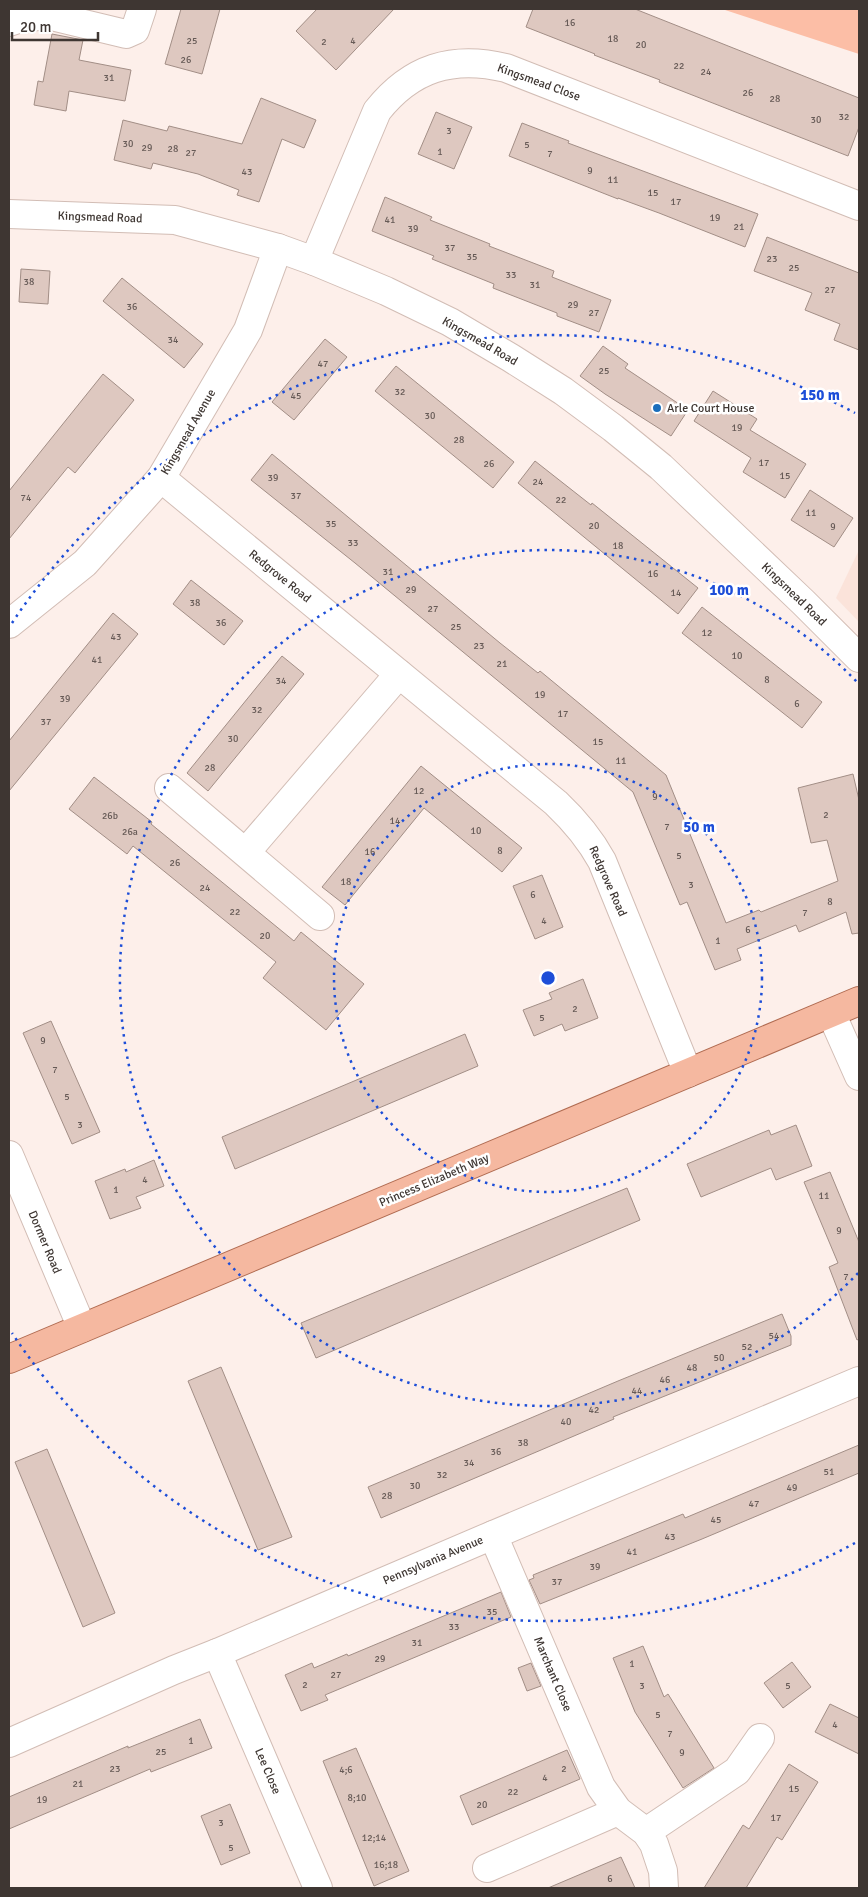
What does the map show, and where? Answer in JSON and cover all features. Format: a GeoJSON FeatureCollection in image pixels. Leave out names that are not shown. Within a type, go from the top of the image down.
{"type":"FeatureCollection","features":[{"type":"Feature","properties":{"kind":"main road","name":"Princess Elizabeth Way"},"geometry":{"type":"LineString","coordinates":[[9,1359],[859,1001]]}},
{"type":"Feature","properties":{"kind":"street"},"geometry":{"type":"LineString","coordinates":[[9,22],[20,18],[47,15],[126,34],[135,30],[142,9]]}},
{"type":"Feature","properties":{"kind":"street","name":"Kingsmead Close"},"geometry":{"type":"LineString","coordinates":[[314,261],[377,111],[388,96],[402,84],[426,71],[452,63],[488,64],[506,68],[859,206]]}},
{"type":"Feature","properties":{"kind":"street","name":"Kingsmead Road"},"geometry":{"type":"LineString","coordinates":[[9,214],[175,220],[278,248],[314,261],[386,291],[450,322],[511,358],[563,392],[613,428],[661,467],[796,595],[859,658]]}},
{"type":"Feature","properties":{"kind":"street","name":"Kingsmead Avenue"},"geometry":{"type":"LineString","coordinates":[[9,624],[85,563],[161,478],[248,330],[278,248]]}},
{"type":"Feature","properties":{"kind":"street","name":"Redgrove Road"},"geometry":{"type":"LineString","coordinates":[[161,478],[556,803],[581,828],[606,871],[688,1073]]}},
{"type":"Feature","properties":{"kind":"street"},"geometry":{"type":"LineString","coordinates":[[246,852],[399,674]]}},
{"type":"Feature","properties":{"kind":"street"},"geometry":{"type":"LineString","coordinates":[[169,788],[320,916]]}},
{"type":"Feature","properties":{"kind":"street"},"geometry":{"type":"LineString","coordinates":[[831,1013],[859,1076]]}},
{"type":"Feature","properties":{"kind":"street","name":"Dormer Road"},"geometry":{"type":"LineString","coordinates":[[9,1155],[82,1328]]}},
{"type":"Feature","properties":{"kind":"street","name":"Pennsylvania Avenue"},"geometry":{"type":"LineString","coordinates":[[9,1743],[174,1670],[218,1653],[493,1534],[859,1381]]}},
{"type":"Feature","properties":{"kind":"street","name":"Marchant Close"},"geometry":{"type":"LineString","coordinates":[[493,1534],[601,1787],[618,1811],[646,1832],[660,1857],[664,1888]]}},
{"type":"Feature","properties":{"kind":"street","name":"Lee Close"},"geometry":{"type":"LineString","coordinates":[[218,1653],[318,1888]]}},
{"type":"Feature","properties":{"kind":"street"},"geometry":{"type":"LineString","coordinates":[[646,1832],[737,1770],[760,1738]]}},
{"type":"Feature","properties":{"kind":"street"},"geometry":{"type":"LineString","coordinates":[[487,1868],[618,1811]]}},
{"type":"Feature","properties":{"kind":"shaded area"},"geometry":{"type":"Polygon","coordinates":[[[722,9],[859,9],[859,54],[722,9]]]}},
{"type":"Feature","properties":{"kind":"shaded area"},"geometry":{"type":"Polygon","coordinates":[[[859,550],[859,622],[836,598],[859,550]]]}},
{"type":"Feature","properties":{"kind":"building"},"geometry":{"type":"Polygon","coordinates":[[[181,9],[220,9],[202,74],[165,64],[181,9]]]}},
{"type":"Feature","properties":{"kind":"building"},"geometry":{"type":"Polygon","coordinates":[[[317,9],[394,9],[336,70],[296,31],[317,9]]]}},
{"type":"Feature","properties":{"kind":"building"},"geometry":{"type":"Polygon","coordinates":[[[533,9],[635,9],[859,98],[859,127],[848,156],[659,82],[660,80],[526,27],[533,9]]]}},
{"type":"Feature","properties":{"kind":"building"},"geometry":{"type":"Polygon","coordinates":[[[52,34],[83,40],[79,60],[131,70],[125,101],[69,91],[66,111],[34,105],[38,81],[43,82],[52,34]]]}},
{"type":"Feature","properties":{"kind":"building"},"geometry":{"type":"Polygon","coordinates":[[[261,98],[316,120],[304,148],[282,139],[259,202],[237,195],[239,190],[198,174],[153,163],[151,169],[114,160],[123,120],[167,131],[169,126],[242,144],[261,98]]]}},
{"type":"Feature","properties":{"kind":"building"},"geometry":{"type":"Polygon","coordinates":[[[436,112],[472,127],[454,169],[418,154],[436,112]]]}},
{"type":"Feature","properties":{"kind":"building"},"geometry":{"type":"Polygon","coordinates":[[[522,123],[569,141],[568,143],[758,214],[745,247],[509,156],[522,123]]]}},
{"type":"Feature","properties":{"kind":"building"},"geometry":{"type":"Polygon","coordinates":[[[385,197],[432,217],[430,220],[490,244],[489,246],[554,271],[552,277],[611,300],[599,332],[493,288],[494,284],[432,259],[434,256],[372,231],[385,197]]]}},
{"type":"Feature","properties":{"kind":"building"},"geometry":{"type":"Polygon","coordinates":[[[767,237],[859,273],[859,350],[834,340],[840,324],[805,310],[812,293],[754,271],[767,237]]]}},
{"type":"Feature","properties":{"kind":"building"},"geometry":{"type":"Polygon","coordinates":[[[21,269],[50,271],[48,304],[19,302],[21,269]]]}},
{"type":"Feature","properties":{"kind":"building"},"geometry":{"type":"Polygon","coordinates":[[[122,278],[203,344],[184,368],[103,301],[122,278]]]}},
{"type":"Feature","properties":{"kind":"building"},"geometry":{"type":"Polygon","coordinates":[[[325,339],[347,357],[294,420],[272,402],[325,339]]]}},
{"type":"Feature","properties":{"kind":"building"},"geometry":{"type":"Polygon","coordinates":[[[603,346],[628,364],[625,368],[688,410],[671,436],[580,376],[603,346]]]}},
{"type":"Feature","properties":{"kind":"building"},"geometry":{"type":"Polygon","coordinates":[[[396,366],[514,462],[493,488],[375,391],[396,366]]]}},
{"type":"Feature","properties":{"kind":"building"},"geometry":{"type":"Polygon","coordinates":[[[103,374],[134,400],[75,473],[68,467],[9,539],[9,491],[103,374]]]}},
{"type":"Feature","properties":{"kind":"building"},"geometry":{"type":"Polygon","coordinates":[[[713,391],[757,419],[750,430],[806,464],[785,498],[743,472],[751,458],[694,421],[713,391]]]}},
{"type":"Feature","properties":{"kind":"building"},"geometry":{"type":"Polygon","coordinates":[[[272,454],[500,643],[538,673],[540,671],[666,775],[726,923],[759,910],[761,912],[838,881],[827,840],[811,843],[798,788],[853,774],[859,800],[859,933],[852,934],[846,912],[799,932],[796,925],[737,949],[741,960],[715,970],[687,902],[680,905],[633,792],[355,563],[251,480],[272,454]]]}},
{"type":"Feature","properties":{"kind":"building"},"geometry":{"type":"Polygon","coordinates":[[[535,461],[591,505],[592,503],[698,588],[678,614],[518,483],[535,461]]]}},
{"type":"Feature","properties":{"kind":"building"},"geometry":{"type":"Polygon","coordinates":[[[810,490],[853,518],[834,547],[791,520],[810,490]]]}},
{"type":"Feature","properties":{"kind":"building"},"geometry":{"type":"Polygon","coordinates":[[[191,580],[243,621],[224,645],[173,604],[191,580]]]}},
{"type":"Feature","properties":{"kind":"building"},"geometry":{"type":"Polygon","coordinates":[[[702,607],[822,702],[802,728],[682,633],[702,607]]]}},
{"type":"Feature","properties":{"kind":"building"},"geometry":{"type":"Polygon","coordinates":[[[113,613],[138,634],[9,791],[9,741],[113,613]]]}},
{"type":"Feature","properties":{"kind":"building"},"geometry":{"type":"Polygon","coordinates":[[[282,656],[304,674],[208,791],[187,773],[282,656]]]}},
{"type":"Feature","properties":{"kind":"building"},"geometry":{"type":"Polygon","coordinates":[[[421,766],[522,848],[502,872],[424,808],[345,905],[322,887],[421,766]]]}},
{"type":"Feature","properties":{"kind":"building"},"geometry":{"type":"Polygon","coordinates":[[[94,777],[152,822],[151,824],[294,941],[301,932],[364,984],[326,1030],[263,978],[276,962],[133,846],[127,854],[69,809],[94,777]]]}},
{"type":"Feature","properties":{"kind":"building"},"geometry":{"type":"Polygon","coordinates":[[[542,875],[563,927],[535,939],[513,886],[542,875]]]}},
{"type":"Feature","properties":{"kind":"building"},"geometry":{"type":"Polygon","coordinates":[[[583,979],[598,1018],[565,1031],[562,1024],[534,1036],[523,1010],[552,999],[549,993],[583,979]]]}},
{"type":"Feature","properties":{"kind":"building"},"geometry":{"type":"Polygon","coordinates":[[[51,1021],[100,1132],[72,1144],[23,1033],[51,1021]]]}},
{"type":"Feature","properties":{"kind":"building"},"geometry":{"type":"Polygon","coordinates":[[[465,1034],[478,1066],[235,1169],[222,1137],[465,1034]]]}},
{"type":"Feature","properties":{"kind":"building"},"geometry":{"type":"Polygon","coordinates":[[[796,1125],[812,1166],[776,1180],[771,1168],[701,1197],[687,1164],[769,1130],[771,1135],[796,1125]]]}},
{"type":"Feature","properties":{"kind":"building"},"geometry":{"type":"Polygon","coordinates":[[[154,1160],[164,1186],[136,1197],[141,1208],[110,1219],[95,1181],[125,1169],[126,1172],[154,1160]]]}},
{"type":"Feature","properties":{"kind":"building"},"geometry":{"type":"Polygon","coordinates":[[[830,1172],[859,1242],[859,1339],[857,1340],[829,1267],[838,1263],[804,1182],[830,1172]]]}},
{"type":"Feature","properties":{"kind":"building"},"geometry":{"type":"Polygon","coordinates":[[[627,1188],[640,1220],[316,1358],[301,1323],[627,1188]]]}},
{"type":"Feature","properties":{"kind":"building"},"geometry":{"type":"Polygon","coordinates":[[[782,1314],[791,1336],[791,1345],[613,1417],[614,1419],[381,1518],[368,1487],[782,1314]]]}},
{"type":"Feature","properties":{"kind":"building"},"geometry":{"type":"Polygon","coordinates":[[[221,1367],[292,1537],[258,1550],[188,1381],[221,1367]]]}},
{"type":"Feature","properties":{"kind":"building"},"geometry":{"type":"Polygon","coordinates":[[[859,1445],[859,1473],[702,1539],[540,1604],[529,1580],[534,1578],[533,1575],[683,1514],[685,1518],[859,1445]]]}},
{"type":"Feature","properties":{"kind":"building"},"geometry":{"type":"Polygon","coordinates":[[[47,1449],[115,1613],[83,1627],[15,1462],[47,1449]]]}},
{"type":"Feature","properties":{"kind":"building"},"geometry":{"type":"Polygon","coordinates":[[[501,1592],[511,1617],[325,1695],[328,1700],[301,1711],[285,1675],[312,1663],[314,1668],[347,1654],[348,1656],[501,1592]]]}},
{"type":"Feature","properties":{"kind":"building"},"geometry":{"type":"Polygon","coordinates":[[[643,1646],[664,1697],[668,1694],[714,1768],[683,1788],[635,1712],[613,1658],[643,1646]]]}},
{"type":"Feature","properties":{"kind":"building"},"geometry":{"type":"Polygon","coordinates":[[[792,1662],[811,1687],[783,1708],[764,1683],[792,1662]]]}},
{"type":"Feature","properties":{"kind":"building"},"geometry":{"type":"Polygon","coordinates":[[[531,1663],[541,1686],[527,1691],[518,1668],[531,1663]]]}},
{"type":"Feature","properties":{"kind":"building"},"geometry":{"type":"Polygon","coordinates":[[[830,1704],[859,1718],[859,1754],[815,1732],[830,1704]]]}},
{"type":"Feature","properties":{"kind":"building"},"geometry":{"type":"Polygon","coordinates":[[[200,1719],[212,1748],[151,1772],[150,1769],[9,1829],[9,1797],[128,1746],[128,1748],[200,1719]]]}},
{"type":"Feature","properties":{"kind":"building"},"geometry":{"type":"Polygon","coordinates":[[[356,1748],[409,1871],[374,1886],[323,1761],[356,1748]]]}},
{"type":"Feature","properties":{"kind":"building"},"geometry":{"type":"Polygon","coordinates":[[[567,1750],[580,1779],[472,1825],[460,1796],[567,1750]]]}},
{"type":"Feature","properties":{"kind":"building"},"geometry":{"type":"Polygon","coordinates":[[[789,1764],[818,1782],[782,1840],[777,1837],[746,1888],[704,1888],[743,1825],[749,1829],[789,1764]]]}},
{"type":"Feature","properties":{"kind":"building"},"geometry":{"type":"Polygon","coordinates":[[[230,1804],[250,1853],[221,1865],[201,1816],[230,1804]]]}},
{"type":"Feature","properties":{"kind":"building"},"geometry":{"type":"Polygon","coordinates":[[[621,1857],[635,1888],[548,1888],[621,1857]]]}},
{"type":"Feature","properties":{"kind":"place","name":"Arle Court House"},"geometry":{"type":"Point","coordinates":[657,408]}}]}
